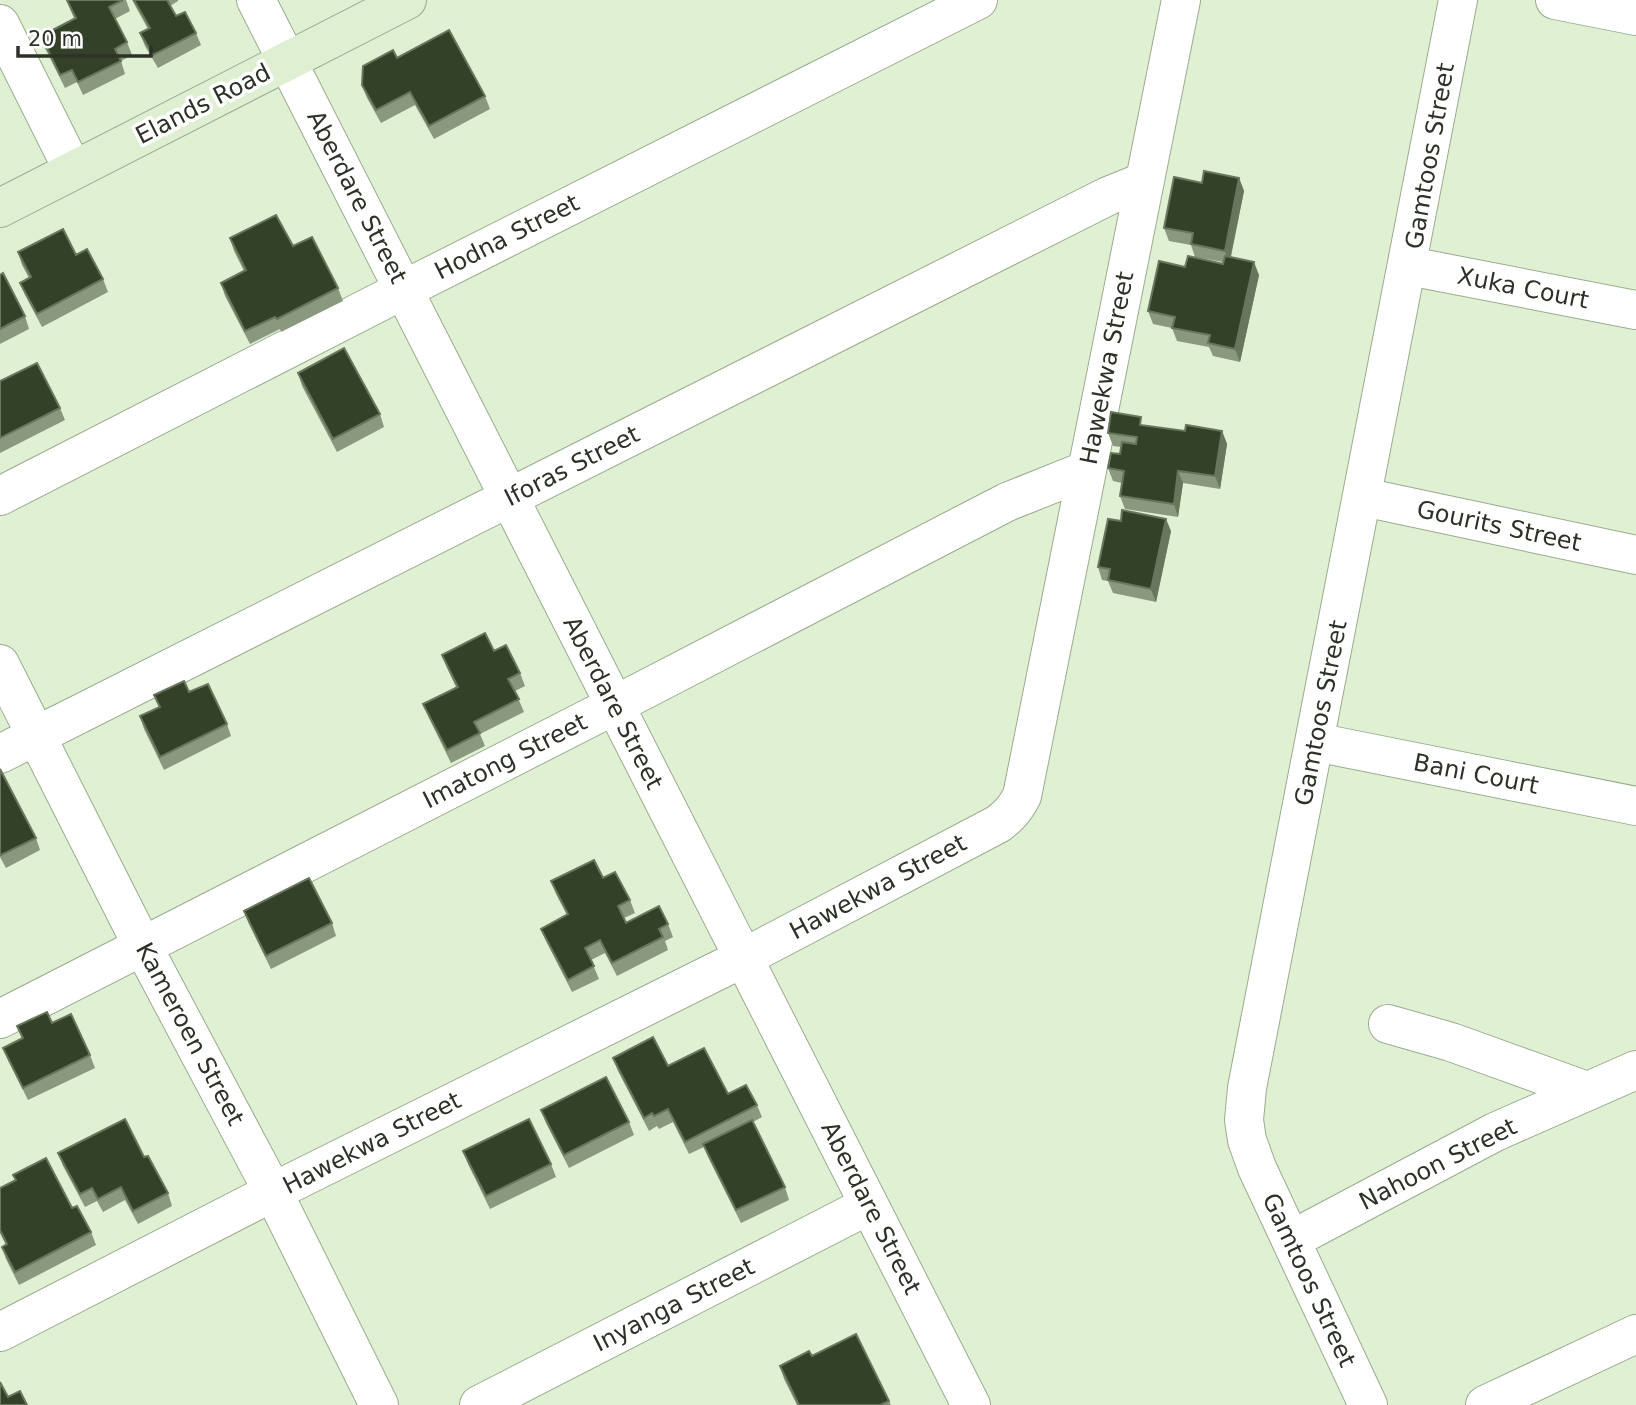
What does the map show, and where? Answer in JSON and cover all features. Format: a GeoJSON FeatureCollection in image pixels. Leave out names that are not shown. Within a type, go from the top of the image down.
{"type":"FeatureCollection","features":[{"type":"Feature","properties":{"kind":"street","name":"Aberdare Street"},"geometry":{"type":"LineString","coordinates":[[256,0],[971,1405]]}},
{"type":"Feature","properties":{"kind":"street","name":"Elands Road"},"geometry":{"type":"LineString","coordinates":[[0,208],[407,0]]}},
{"type":"Feature","properties":{"kind":"street","name":"Hodna Street"},"geometry":{"type":"LineString","coordinates":[[0,496],[403,289],[978,0]]}},
{"type":"Feature","properties":{"kind":"street","name":"Hawekwa Street"},"geometry":{"type":"LineString","coordinates":[[0,1332],[273,1192],[743,958],[998,824],[1015,810],[1022,796],[1181,0]]}},
{"type":"Feature","properties":{"kind":"street","name":"Gamtoos Street"},"geometry":{"type":"LineString","coordinates":[[1368,1405],[1257,1168],[1247,1140],[1244,1120],[1247,1088],[1409,266],[1458,0]]}},
{"type":"Feature","properties":{"kind":"street"},"geometry":{"type":"LineString","coordinates":[[1555,0],[1636,16]]}},
{"type":"Feature","properties":{"kind":"street"},"geometry":{"type":"LineString","coordinates":[[0,24],[73,170]]}},
{"type":"Feature","properties":{"kind":"street","name":"Iforas Street"},"geometry":{"type":"LineString","coordinates":[[0,754],[1108,196],[1145,181]]}},
{"type":"Feature","properties":{"kind":"street","name":"Xuka Court"},"geometry":{"type":"LineString","coordinates":[[1409,266],[1636,310]]}},
{"type":"Feature","properties":{"kind":"street","name":"Imatong Street"},"geometry":{"type":"LineString","coordinates":[[0,1019],[1007,502],[1087,470]]}},
{"type":"Feature","properties":{"kind":"street","name":"Gourits Street"},"geometry":{"type":"LineString","coordinates":[[1363,497],[1636,555]]}},
{"type":"Feature","properties":{"kind":"street","name":"Kameroen Street"},"geometry":{"type":"LineString","coordinates":[[0,664],[143,947],[273,1192],[379,1405]]}},
{"type":"Feature","properties":{"kind":"street","name":"Bani Court"},"geometry":{"type":"LineString","coordinates":[[1315,742],[1636,806]]}},
{"type":"Feature","properties":{"kind":"street"},"geometry":{"type":"LineString","coordinates":[[1388,1024],[1451,1042],[1587,1091]]}},
{"type":"Feature","properties":{"kind":"street","name":"Nahoon Street"},"geometry":{"type":"LineString","coordinates":[[1291,1240],[1495,1132],[1636,1070]]}},
{"type":"Feature","properties":{"kind":"street","name":"Inyanga Street"},"geometry":{"type":"LineString","coordinates":[[479,1405],[869,1205]]}},
{"type":"Feature","properties":{"kind":"street"},"geometry":{"type":"LineString","coordinates":[[1485,1405],[1636,1334]]}},
{"type":"Feature","properties":{"kind":"building"},"geometry":{"type":"Polygon","coordinates":[[[67,0],[123,0],[109,7],[127,42],[115,49],[121,61],[78,82],[72,70],[60,75],[41,36],[76,18],[67,0]]]}},
{"type":"Feature","properties":{"kind":"building"},"geometry":{"type":"Polygon","coordinates":[[[134,0],[167,0],[176,16],[185,12],[196,33],[153,55],[140,33],[150,28],[134,0]]]}},
{"type":"Feature","properties":{"kind":"building"},"geometry":{"type":"Polygon","coordinates":[[[449,30],[485,96],[429,126],[410,92],[376,110],[362,85],[363,66],[393,50],[397,58],[449,30]]]}},
{"type":"Feature","properties":{"kind":"building"},"geometry":{"type":"Polygon","coordinates":[[[1204,171],[1239,178],[1225,251],[1191,244],[1193,233],[1164,228],[1174,177],[1202,183],[1204,171]]]}},
{"type":"Feature","properties":{"kind":"building"},"geometry":{"type":"Polygon","coordinates":[[[276,215],[293,246],[312,237],[338,288],[277,319],[275,317],[245,331],[221,283],[246,270],[230,238],[276,215]]]}},
{"type":"Feature","properties":{"kind":"building"},"geometry":{"type":"Polygon","coordinates":[[[63,229],[76,255],[87,249],[103,279],[37,314],[20,283],[31,277],[18,252],[63,229]]]}},
{"type":"Feature","properties":{"kind":"building"},"geometry":{"type":"Polygon","coordinates":[[[1188,256],[1223,264],[1225,256],[1254,262],[1235,349],[1208,343],[1210,335],[1172,328],[1175,317],[1148,311],[1159,261],[1185,267],[1188,256]]]}},
{"type":"Feature","properties":{"kind":"building"},"geometry":{"type":"Polygon","coordinates":[[[3,273],[25,316],[0,329],[0,275],[3,273]]]}},
{"type":"Feature","properties":{"kind":"building"},"geometry":{"type":"Polygon","coordinates":[[[344,348],[380,414],[333,439],[298,373],[344,348]]]}},
{"type":"Feature","properties":{"kind":"building"},"geometry":{"type":"Polygon","coordinates":[[[37,363],[60,408],[0,438],[0,381],[37,363]]]}},
{"type":"Feature","properties":{"kind":"building"},"geometry":{"type":"Polygon","coordinates":[[[1111,412],[1141,417],[1140,425],[1185,431],[1186,425],[1222,431],[1215,476],[1178,471],[1174,504],[1120,496],[1124,471],[1108,468],[1111,453],[1120,454],[1122,442],[1136,444],[1137,437],[1108,433],[1111,412]]]}},
{"type":"Feature","properties":{"kind":"building"},"geometry":{"type":"Polygon","coordinates":[[[1122,510],[1166,519],[1151,589],[1108,580],[1110,569],[1098,567],[1108,519],[1121,521],[1122,510]]]}},
{"type":"Feature","properties":{"kind":"building"},"geometry":{"type":"Polygon","coordinates":[[[485,633],[494,651],[506,645],[520,673],[508,679],[519,699],[474,722],[480,733],[447,750],[423,704],[458,687],[442,655],[485,633]]]}},
{"type":"Feature","properties":{"kind":"building"},"geometry":{"type":"Polygon","coordinates":[[[184,681],[189,692],[208,684],[227,724],[160,757],[140,716],[160,707],[154,695],[184,681]]]}},
{"type":"Feature","properties":{"kind":"building"},"geometry":{"type":"Polygon","coordinates":[[[0,769],[36,838],[1,855],[0,853],[0,769]]]}},
{"type":"Feature","properties":{"kind":"building"},"geometry":{"type":"Polygon","coordinates":[[[594,860],[603,878],[615,872],[630,900],[618,906],[626,923],[659,906],[668,924],[659,929],[663,937],[612,963],[600,940],[585,948],[594,966],[568,980],[541,929],[568,914],[551,881],[594,860]]]}},
{"type":"Feature","properties":{"kind":"building"},"geometry":{"type":"Polygon","coordinates":[[[309,878],[332,923],[266,956],[244,911],[309,878]]]}},
{"type":"Feature","properties":{"kind":"building"},"geometry":{"type":"Polygon","coordinates":[[[47,1012],[52,1023],[71,1014],[90,1055],[23,1088],[3,1048],[23,1038],[17,1026],[47,1012]]]}},
{"type":"Feature","properties":{"kind":"building"},"geometry":{"type":"Polygon","coordinates":[[[653,1037],[668,1066],[704,1048],[728,1094],[746,1085],[757,1105],[685,1142],[668,1109],[644,1118],[613,1058],[653,1037]]]}},
{"type":"Feature","properties":{"kind":"building"},"geometry":{"type":"Polygon","coordinates":[[[606,1077],[629,1122],[564,1155],[541,1110],[606,1077]]]}},
{"type":"Feature","properties":{"kind":"building"},"geometry":{"type":"Polygon","coordinates":[[[125,1119],[144,1157],[148,1156],[168,1193],[133,1211],[121,1187],[98,1199],[92,1188],[80,1194],[58,1153],[125,1119]]]}},
{"type":"Feature","properties":{"kind":"building"},"geometry":{"type":"Polygon","coordinates":[[[529,1119],[551,1164],[486,1196],[463,1151],[529,1119]]]}},
{"type":"Feature","properties":{"kind":"building"},"geometry":{"type":"Polygon","coordinates":[[[752,1120],[785,1187],[736,1210],[703,1144],[752,1120]]]}},
{"type":"Feature","properties":{"kind":"building"},"geometry":{"type":"Polygon","coordinates":[[[46,1158],[72,1208],[77,1206],[91,1232],[15,1272],[2,1247],[7,1244],[0,1230],[0,1188],[16,1180],[13,1175],[46,1158]]]}},
{"type":"Feature","properties":{"kind":"building"},"geometry":{"type":"Polygon","coordinates":[[[856,1334],[889,1401],[880,1405],[799,1405],[780,1366],[809,1351],[812,1356],[856,1334]]]}},
{"type":"Feature","properties":{"kind":"building"},"geometry":{"type":"Polygon","coordinates":[[[0,1382],[8,1397],[20,1391],[27,1405],[0,1405],[0,1382]]]}}]}
